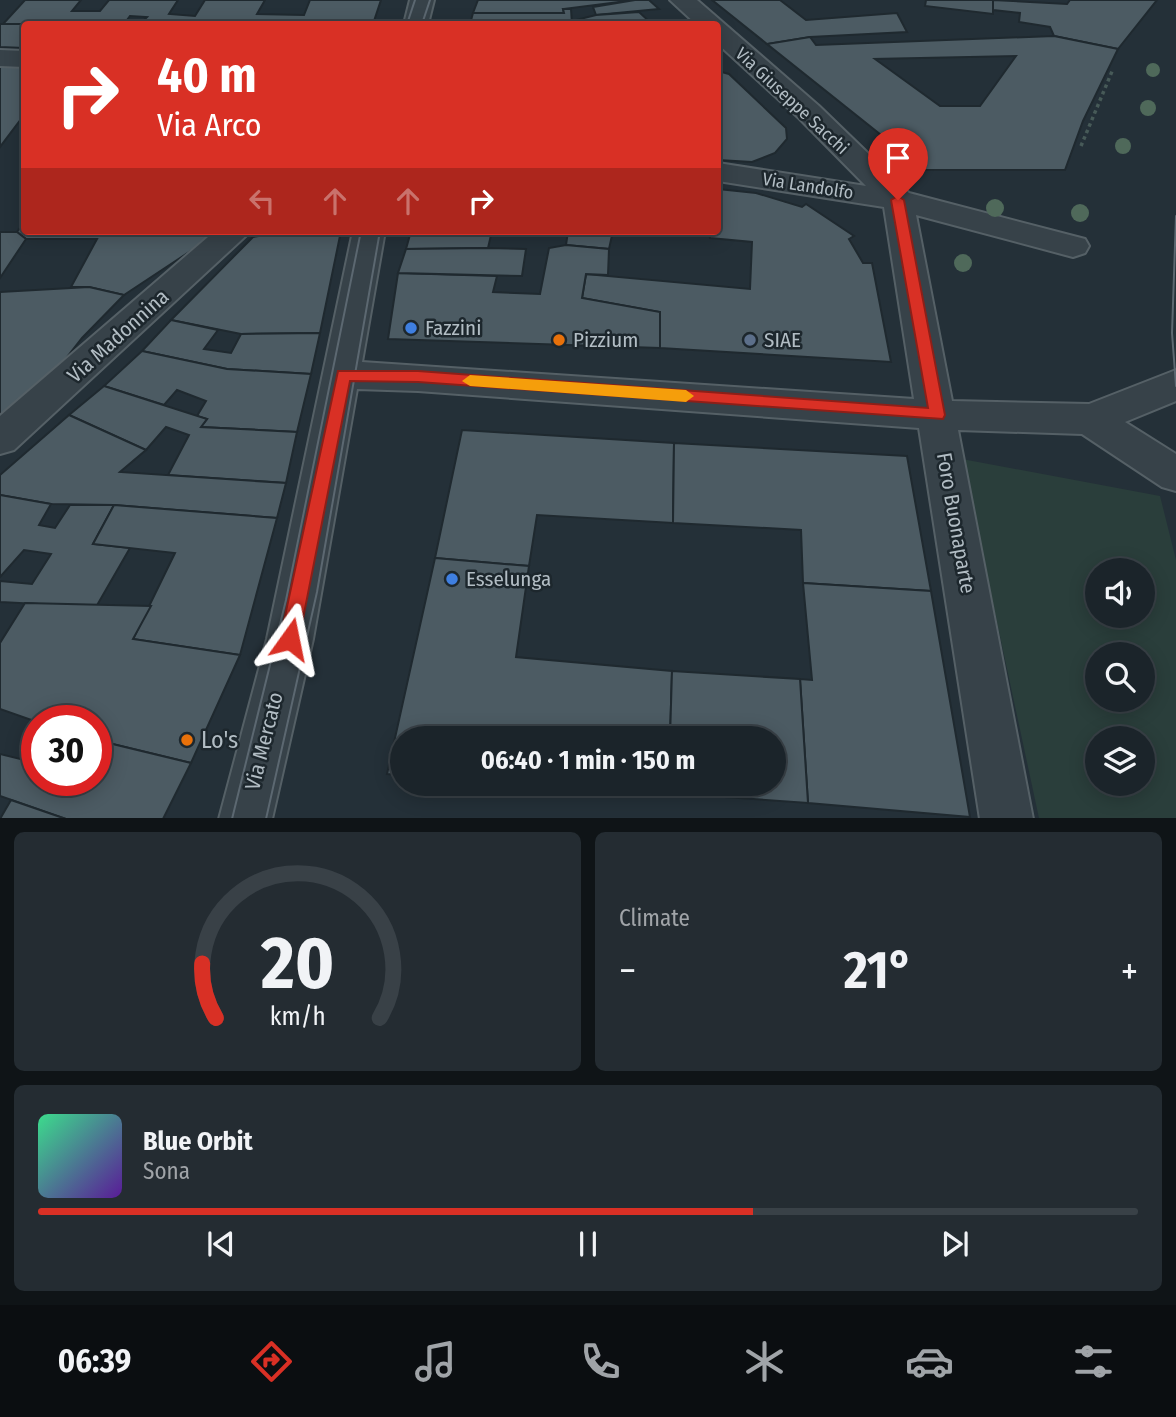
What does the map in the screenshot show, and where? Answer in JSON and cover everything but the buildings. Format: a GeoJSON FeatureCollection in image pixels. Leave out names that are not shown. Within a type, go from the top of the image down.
{"type":"FeatureCollection","features":[{"type":"Feature","properties":{"kind":"street"},"geometry":{"type":"LineString","coordinates":[[417,21],[422,0]]}},
{"type":"Feature","properties":{"kind":"street"},"geometry":{"type":"LineString","coordinates":[[682,0],[706,21]]}},
{"type":"Feature","properties":{"kind":"street","name":"Via Giuseppe Sacchi"},"geometry":{"type":"LineString","coordinates":[[721,34],[809,112],[898,200]]}},
{"type":"Feature","properties":{"kind":"street"},"geometry":{"type":"LineString","coordinates":[[0,58],[21,59]]}},
{"type":"Feature","properties":{"kind":"street","name":"Via Landolfo"},"geometry":{"type":"LineString","coordinates":[[721,172],[898,200]]}},
{"type":"Feature","properties":{"kind":"street"},"geometry":{"type":"LineString","coordinates":[[898,200],[1073,246]]}},
{"type":"Feature","properties":{"kind":"street","name":"Foro Buonaparte"},"geometry":{"type":"LineString","coordinates":[[898,200],[1007,818]]}},
{"type":"Feature","properties":{"kind":"street","name":"Via Madonnina"},"geometry":{"type":"LineString","coordinates":[[0,439],[230,235]]}},
{"type":"Feature","properties":{"kind":"street","name":"Via Mercato"},"geometry":{"type":"LineString","coordinates":[[244,818],[290,639],[368,235]]}},
{"type":"Feature","properties":{"kind":"street"},"geometry":{"type":"LineString","coordinates":[[343,375],[418,377],[937,415],[1089,419],[1138,403],[1176,384]]}},
{"type":"Feature","properties":{"kind":"street"},"geometry":{"type":"LineString","coordinates":[[1089,419],[1176,475]]}},
{"type":"Feature","properties":{"kind":"path"},"geometry":{"type":"LineString","coordinates":[[1081,146],[1113,69]]}},
{"type":"Feature","properties":{"kind":"green space"},"geometry":{"type":"Polygon","coordinates":[[[962,459],[1160,496],[1176,560],[1176,818],[1039,818],[962,459]]]}},
{"type":"Feature","properties":{"kind":"tram line"},"geometry":{"type":"LineString","coordinates":[[408,21],[415,0]]}},
{"type":"Feature","properties":{"kind":"tram line"},"geometry":{"type":"LineString","coordinates":[[423,21],[430,0]]}},
{"type":"Feature","properties":{"kind":"tram line"},"geometry":{"type":"LineString","coordinates":[[1176,216],[1172,333],[1176,386]]}},
{"type":"Feature","properties":{"kind":"tram line"},"geometry":{"type":"LineString","coordinates":[[232,818],[286,600],[360,235]]}},
{"type":"Feature","properties":{"kind":"tram line"},"geometry":{"type":"LineString","coordinates":[[266,818],[317,592],[379,235]]}},
{"type":"Feature","properties":{"kind":"slow traffic"},"geometry":{"type":"LineString","coordinates":[[470,381],[686,396]]}},
{"type":"Feature","properties":{"kind":"place","name":"Fazzini"},"geometry":{"type":"Point","coordinates":[411,328]}},
{"type":"Feature","properties":{"kind":"place","name":"Pizzium"},"geometry":{"type":"Point","coordinates":[559,340]}},
{"type":"Feature","properties":{"kind":"place","name":"SIAE"},"geometry":{"type":"Point","coordinates":[750,340]}},
{"type":"Feature","properties":{"kind":"place","name":"Esselunga"},"geometry":{"type":"Point","coordinates":[452,579]}},
{"type":"Feature","properties":{"kind":"place","name":"Lo's"},"geometry":{"type":"Point","coordinates":[187,740]}},
{"type":"Feature","properties":{"kind":"route"},"geometry":{"type":"LineString","coordinates":[[290,639],[343,375],[418,377],[937,415],[898,200]]}}]}
